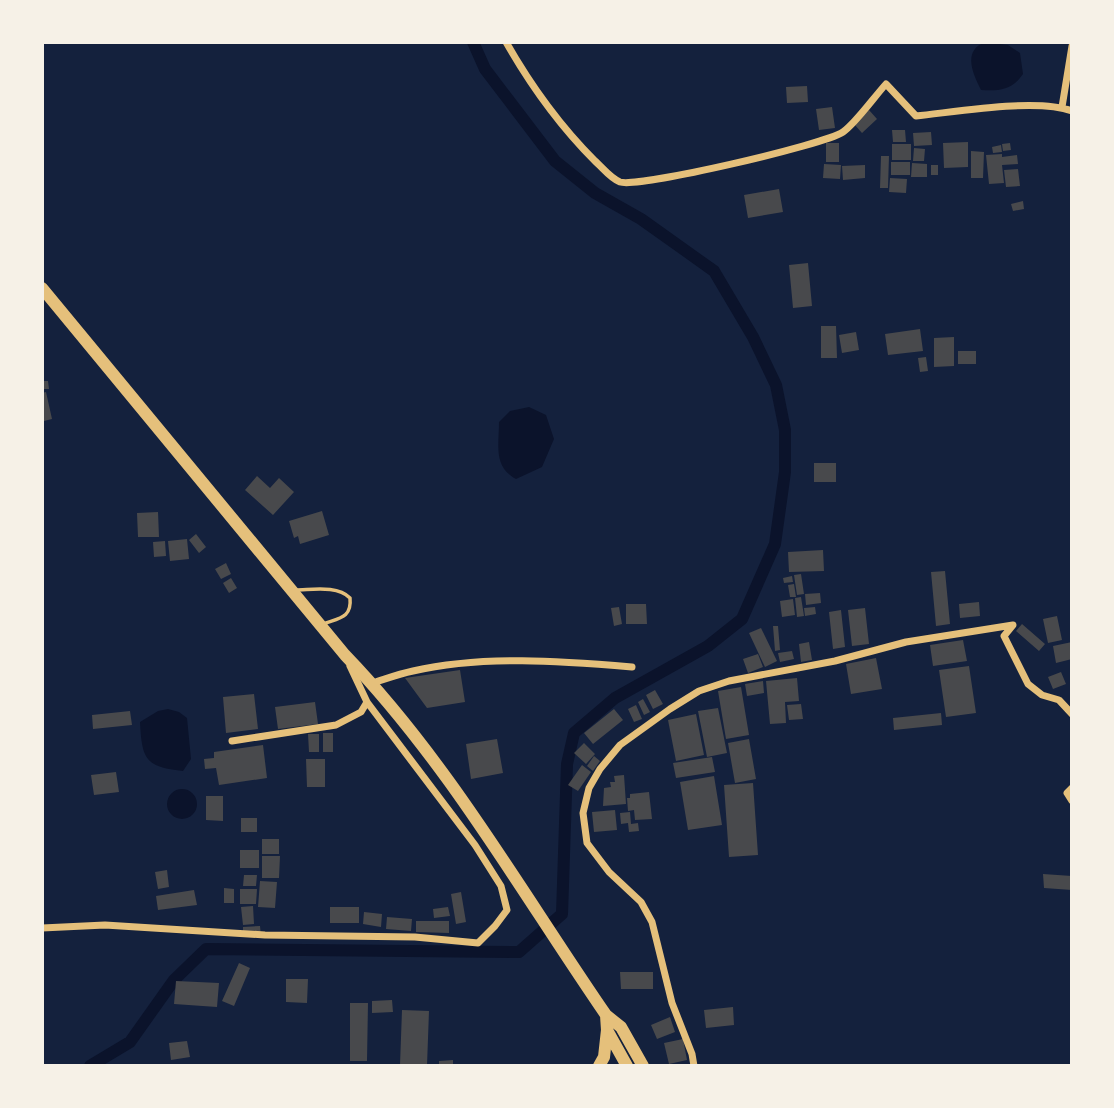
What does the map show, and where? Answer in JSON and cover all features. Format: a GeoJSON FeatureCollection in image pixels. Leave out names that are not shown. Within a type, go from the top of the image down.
{"type":"FeatureCollection","features":[{"type":"Feature","properties":{"kind":"highway"},"geometry":{"type":"LineString","coordinates":[[42,289],[345,655],[372,683],[454,788],[606,1015],[621,1027],[643,1066]]}},
{"type":"Feature","properties":{"kind":"highway"},"geometry":{"type":"LineString","coordinates":[[599,1066],[604,1057],[606,1015]]}},
{"type":"Feature","properties":{"kind":"highway"},"geometry":{"type":"LineString","coordinates":[[607,1030],[627,1066]]}},
{"type":"Feature","properties":{"kind":"street"},"geometry":{"type":"LineString","coordinates":[[506,42],[524,73],[573,139],[612,177],[621,182],[683,174],[808,146],[844,132],[886,84],[916,116],[984,108],[1062,107],[1072,111]]}},
{"type":"Feature","properties":{"kind":"street"},"geometry":{"type":"LineString","coordinates":[[1062,107],[1072,46]]}},
{"type":"Feature","properties":{"kind":"street"},"geometry":{"type":"LineString","coordinates":[[694,1066],[672,1003],[652,922],[641,902],[609,872],[587,843],[583,813],[589,788],[600,769],[620,745],[699,691],[729,681],[835,661],[906,642],[1013,625],[1004,636],[1028,684],[1042,695],[1059,700],[1072,713]]}},
{"type":"Feature","properties":{"kind":"street"},"geometry":{"type":"LineString","coordinates":[[42,928],[105,925],[265,935],[415,937],[478,943],[507,910],[500,886],[448,808],[367,702],[345,655]]}},
{"type":"Feature","properties":{"kind":"street"},"geometry":{"type":"LineString","coordinates":[[372,683],[414,671],[485,662],[554,661],[632,667]]}},
{"type":"Feature","properties":{"kind":"street"},"geometry":{"type":"LineString","coordinates":[[232,741],[336,725],[361,712],[367,702]]}},
{"type":"Feature","properties":{"kind":"street"},"geometry":{"type":"LineString","coordinates":[[1072,789],[1067,793],[1072,801]]}},
{"type":"Feature","properties":{"kind":"lane"},"geometry":{"type":"LineString","coordinates":[[293,590],[329,590],[343,592],[350,598],[350,610],[347,614],[321,625]]}},
{"type":"Feature","properties":{"kind":"water"},"geometry":{"type":"Polygon","coordinates":[[[985,42],[1008,45],[1020,53],[1023,74],[1010,86],[1000,90],[981,90],[971,63],[974,51],[985,42]]]}},
{"type":"Feature","properties":{"kind":"water"},"geometry":{"type":"Polygon","coordinates":[[[529,407],[546,415],[554,439],[542,467],[516,479],[501,462],[498,447],[499,422],[510,411],[529,407]]]}},
{"type":"Feature","properties":{"kind":"water"},"geometry":{"type":"Polygon","coordinates":[[[168,709],[187,718],[191,759],[183,771],[153,763],[144,753],[142,745],[140,722],[158,711],[168,709]]]}},
{"type":"Feature","properties":{"kind":"water"},"geometry":{"type":"Polygon","coordinates":[[[182,789],[188,790],[196,798],[196,810],[188,818],[182,819],[176,818],[168,810],[167,804],[168,798],[176,790],[182,789]]]}},
{"type":"Feature","properties":{"kind":"building"},"geometry":{"type":"Polygon","coordinates":[[[807,86],[808,102],[787,103],[786,87],[807,86]]]}},
{"type":"Feature","properties":{"kind":"building"},"geometry":{"type":"Polygon","coordinates":[[[832,107],[835,128],[819,130],[816,109],[832,107]]]}},
{"type":"Feature","properties":{"kind":"building"},"geometry":{"type":"Polygon","coordinates":[[[869,110],[877,119],[862,133],[854,124],[869,110]]]}},
{"type":"Feature","properties":{"kind":"building"},"geometry":{"type":"Polygon","coordinates":[[[892,130],[905,130],[906,142],[893,142],[892,130]]]}},
{"type":"Feature","properties":{"kind":"building"},"geometry":{"type":"Polygon","coordinates":[[[931,132],[932,145],[914,146],[913,133],[931,132]]]}},
{"type":"Feature","properties":{"kind":"building"},"geometry":{"type":"Polygon","coordinates":[[[968,142],[968,167],[944,168],[943,143],[968,142]]]}},
{"type":"Feature","properties":{"kind":"building"},"geometry":{"type":"Polygon","coordinates":[[[826,143],[839,143],[839,162],[826,162],[826,143]]]}},
{"type":"Feature","properties":{"kind":"building"},"geometry":{"type":"Polygon","coordinates":[[[1010,143],[1011,150],[1003,151],[1002,144],[1010,143]]]}},
{"type":"Feature","properties":{"kind":"building"},"geometry":{"type":"Polygon","coordinates":[[[892,144],[911,144],[911,160],[892,160],[892,144]]]}},
{"type":"Feature","properties":{"kind":"building"},"geometry":{"type":"Polygon","coordinates":[[[1001,145],[1002,152],[993,153],[992,147],[1001,145]]]}},
{"type":"Feature","properties":{"kind":"building"},"geometry":{"type":"Polygon","coordinates":[[[914,148],[925,149],[924,161],[913,161],[914,148]]]}},
{"type":"Feature","properties":{"kind":"building"},"geometry":{"type":"Polygon","coordinates":[[[971,151],[984,152],[983,178],[971,178],[971,151]]]}},
{"type":"Feature","properties":{"kind":"building"},"geometry":{"type":"Polygon","coordinates":[[[1002,154],[1002,157],[1017,155],[1018,164],[1002,165],[1004,183],[989,184],[986,155],[1002,154]]]}},
{"type":"Feature","properties":{"kind":"building"},"geometry":{"type":"Polygon","coordinates":[[[881,156],[889,156],[888,188],[880,188],[881,156]]]}},
{"type":"Feature","properties":{"kind":"building"},"geometry":{"type":"Polygon","coordinates":[[[891,162],[910,162],[910,175],[891,175],[891,162]]]}},
{"type":"Feature","properties":{"kind":"building"},"geometry":{"type":"Polygon","coordinates":[[[912,163],[927,164],[927,177],[911,177],[912,163]]]}},
{"type":"Feature","properties":{"kind":"building"},"geometry":{"type":"Polygon","coordinates":[[[824,164],[841,165],[840,179],[823,178],[824,164]]]}},
{"type":"Feature","properties":{"kind":"building"},"geometry":{"type":"Polygon","coordinates":[[[865,165],[865,178],[843,180],[842,166],[865,165]]]}},
{"type":"Feature","properties":{"kind":"building"},"geometry":{"type":"Polygon","coordinates":[[[931,165],[938,165],[938,175],[931,175],[931,165]]]}},
{"type":"Feature","properties":{"kind":"building"},"geometry":{"type":"Polygon","coordinates":[[[1018,169],[1020,186],[1006,187],[1004,170],[1018,169]]]}},
{"type":"Feature","properties":{"kind":"building"},"geometry":{"type":"Polygon","coordinates":[[[890,178],[907,179],[906,193],[889,192],[890,178]]]}},
{"type":"Feature","properties":{"kind":"building"},"geometry":{"type":"Polygon","coordinates":[[[779,189],[783,212],[748,218],[744,195],[779,189]]]}},
{"type":"Feature","properties":{"kind":"building"},"geometry":{"type":"Polygon","coordinates":[[[1023,201],[1024,209],[1013,211],[1011,204],[1023,201]]]}},
{"type":"Feature","properties":{"kind":"building"},"geometry":{"type":"Polygon","coordinates":[[[808,263],[812,306],[793,308],[789,265],[808,263]]]}},
{"type":"Feature","properties":{"kind":"building"},"geometry":{"type":"Polygon","coordinates":[[[821,326],[836,326],[837,358],[821,358],[821,326]]]}},
{"type":"Feature","properties":{"kind":"building"},"geometry":{"type":"Polygon","coordinates":[[[920,329],[923,351],[888,355],[885,334],[920,329]]]}},
{"type":"Feature","properties":{"kind":"building"},"geometry":{"type":"Polygon","coordinates":[[[856,332],[859,350],[842,353],[839,335],[856,332]]]}},
{"type":"Feature","properties":{"kind":"building"},"geometry":{"type":"Polygon","coordinates":[[[954,337],[954,366],[934,367],[934,338],[954,337]]]}},
{"type":"Feature","properties":{"kind":"building"},"geometry":{"type":"Polygon","coordinates":[[[958,351],[976,351],[976,364],[958,364],[958,351]]]}},
{"type":"Feature","properties":{"kind":"building"},"geometry":{"type":"Polygon","coordinates":[[[926,357],[928,371],[920,372],[918,358],[926,357]]]}},
{"type":"Feature","properties":{"kind":"building"},"geometry":{"type":"Polygon","coordinates":[[[42,381],[48,381],[49,389],[42,389],[42,381]]]}},
{"type":"Feature","properties":{"kind":"building"},"geometry":{"type":"Polygon","coordinates":[[[46,392],[52,419],[44,421],[42,393],[46,392]]]}},
{"type":"Feature","properties":{"kind":"building"},"geometry":{"type":"Polygon","coordinates":[[[814,463],[836,463],[836,482],[814,482],[814,463]]]}},
{"type":"Feature","properties":{"kind":"building"},"geometry":{"type":"Polygon","coordinates":[[[257,476],[270,488],[279,478],[294,492],[273,515],[245,490],[257,476]]]}},
{"type":"Feature","properties":{"kind":"building"},"geometry":{"type":"Polygon","coordinates":[[[322,511],[329,535],[300,544],[298,536],[294,538],[289,521],[322,511]]]}},
{"type":"Feature","properties":{"kind":"building"},"geometry":{"type":"Polygon","coordinates":[[[158,512],[159,537],[138,537],[137,513],[158,512]]]}},
{"type":"Feature","properties":{"kind":"building"},"geometry":{"type":"Polygon","coordinates":[[[196,534],[206,547],[199,553],[189,540],[196,534]]]}},
{"type":"Feature","properties":{"kind":"building"},"geometry":{"type":"Polygon","coordinates":[[[187,539],[189,559],[170,561],[168,541],[187,539]]]}},
{"type":"Feature","properties":{"kind":"building"},"geometry":{"type":"Polygon","coordinates":[[[165,541],[166,556],[154,557],[153,542],[165,541]]]}},
{"type":"Feature","properties":{"kind":"building"},"geometry":{"type":"Polygon","coordinates":[[[823,550],[824,571],[789,572],[788,552],[823,550]]]}},
{"type":"Feature","properties":{"kind":"building"},"geometry":{"type":"Polygon","coordinates":[[[226,563],[231,574],[221,579],[215,569],[226,563]]]}},
{"type":"Feature","properties":{"kind":"building"},"geometry":{"type":"Polygon","coordinates":[[[945,571],[950,624],[936,626],[931,572],[945,571]]]}},
{"type":"Feature","properties":{"kind":"building"},"geometry":{"type":"Polygon","coordinates":[[[801,574],[804,594],[797,595],[794,575],[801,574]]]}},
{"type":"Feature","properties":{"kind":"building"},"geometry":{"type":"Polygon","coordinates":[[[792,576],[793,582],[784,583],[783,578],[792,576]]]}},
{"type":"Feature","properties":{"kind":"building"},"geometry":{"type":"Polygon","coordinates":[[[231,578],[237,588],[229,593],[223,583],[231,578]]]}},
{"type":"Feature","properties":{"kind":"building"},"geometry":{"type":"Polygon","coordinates":[[[794,584],[796,597],[790,597],[788,585],[794,584]]]}},
{"type":"Feature","properties":{"kind":"building"},"geometry":{"type":"Polygon","coordinates":[[[820,593],[821,603],[806,605],[805,594],[820,593]]]}},
{"type":"Feature","properties":{"kind":"building"},"geometry":{"type":"Polygon","coordinates":[[[801,597],[804,616],[797,617],[795,598],[801,597]]]}},
{"type":"Feature","properties":{"kind":"building"},"geometry":{"type":"Polygon","coordinates":[[[793,599],[795,615],[782,617],[780,601],[793,599]]]}},
{"type":"Feature","properties":{"kind":"building"},"geometry":{"type":"Polygon","coordinates":[[[979,602],[980,616],[960,618],[959,604],[979,602]]]}},
{"type":"Feature","properties":{"kind":"building"},"geometry":{"type":"Polygon","coordinates":[[[626,604],[646,604],[647,624],[626,624],[626,604]]]}},
{"type":"Feature","properties":{"kind":"building"},"geometry":{"type":"Polygon","coordinates":[[[619,607],[622,624],[614,626],[611,608],[619,607]]]}},
{"type":"Feature","properties":{"kind":"building"},"geometry":{"type":"Polygon","coordinates":[[[815,607],[816,614],[805,616],[804,608],[815,607]]]}},
{"type":"Feature","properties":{"kind":"building"},"geometry":{"type":"Polygon","coordinates":[[[865,608],[869,644],[852,646],[848,610],[865,608]]]}},
{"type":"Feature","properties":{"kind":"building"},"geometry":{"type":"Polygon","coordinates":[[[841,610],[845,647],[833,649],[829,612],[841,610]]]}},
{"type":"Feature","properties":{"kind":"building"},"geometry":{"type":"Polygon","coordinates":[[[1057,616],[1062,640],[1048,643],[1043,619],[1057,616]]]}},
{"type":"Feature","properties":{"kind":"building"},"geometry":{"type":"Polygon","coordinates":[[[1022,624],[1045,644],[1039,651],[1016,631],[1022,624]]]}},
{"type":"Feature","properties":{"kind":"building"},"geometry":{"type":"Polygon","coordinates":[[[773,626],[778,626],[780,650],[775,651],[773,626]]]}},
{"type":"Feature","properties":{"kind":"building"},"geometry":{"type":"Polygon","coordinates":[[[761,628],[777,661],[765,667],[749,633],[761,628]]]}},
{"type":"Feature","properties":{"kind":"building"},"geometry":{"type":"Polygon","coordinates":[[[963,640],[967,661],[933,666],[930,645],[963,640]]]}},
{"type":"Feature","properties":{"kind":"building"},"geometry":{"type":"Polygon","coordinates":[[[809,642],[812,660],[801,662],[799,644],[809,642]]]}},
{"type":"Feature","properties":{"kind":"building"},"geometry":{"type":"Polygon","coordinates":[[[1072,642],[1072,659],[1056,663],[1053,646],[1072,642]]]}},
{"type":"Feature","properties":{"kind":"building"},"geometry":{"type":"Polygon","coordinates":[[[792,651],[794,659],[780,662],[778,653],[792,651]]]}},
{"type":"Feature","properties":{"kind":"building"},"geometry":{"type":"Polygon","coordinates":[[[758,654],[763,667],[748,673],[743,659],[758,654]]]}},
{"type":"Feature","properties":{"kind":"building"},"geometry":{"type":"Polygon","coordinates":[[[876,658],[882,689],[851,694],[846,664],[876,658]]]}},
{"type":"Feature","properties":{"kind":"building"},"geometry":{"type":"Polygon","coordinates":[[[969,666],[976,713],[946,717],[939,670],[969,666]]]}},
{"type":"Feature","properties":{"kind":"building"},"geometry":{"type":"Polygon","coordinates":[[[460,670],[465,702],[427,708],[405,678],[460,670]]]}},
{"type":"Feature","properties":{"kind":"building"},"geometry":{"type":"Polygon","coordinates":[[[1061,672],[1066,684],[1053,689],[1048,677],[1061,672]]]}},
{"type":"Feature","properties":{"kind":"building"},"geometry":{"type":"Polygon","coordinates":[[[797,678],[799,701],[785,702],[786,723],[770,724],[766,681],[797,678]]]}},
{"type":"Feature","properties":{"kind":"building"},"geometry":{"type":"Polygon","coordinates":[[[763,681],[764,693],[747,696],[745,684],[763,681]]]}},
{"type":"Feature","properties":{"kind":"building"},"geometry":{"type":"Polygon","coordinates":[[[741,687],[749,735],[726,739],[718,691],[741,687]]]}},
{"type":"Feature","properties":{"kind":"building"},"geometry":{"type":"Polygon","coordinates":[[[655,690],[663,704],[653,709],[646,695],[655,690]]]}},
{"type":"Feature","properties":{"kind":"building"},"geometry":{"type":"Polygon","coordinates":[[[254,694],[258,729],[226,733],[223,697],[254,694]]]}},
{"type":"Feature","properties":{"kind":"building"},"geometry":{"type":"Polygon","coordinates":[[[643,699],[650,712],[644,715],[638,702],[643,699]]]}},
{"type":"Feature","properties":{"kind":"building"},"geometry":{"type":"Polygon","coordinates":[[[315,702],[318,724],[278,729],[275,707],[315,702]]]}},
{"type":"Feature","properties":{"kind":"building"},"geometry":{"type":"Polygon","coordinates":[[[801,704],[803,719],[789,720],[787,705],[801,704]]]}},
{"type":"Feature","properties":{"kind":"building"},"geometry":{"type":"Polygon","coordinates":[[[636,705],[642,719],[634,722],[628,709],[636,705]]]}},
{"type":"Feature","properties":{"kind":"building"},"geometry":{"type":"Polygon","coordinates":[[[718,708],[727,753],[707,757],[698,711],[718,708]]]}},
{"type":"Feature","properties":{"kind":"building"},"geometry":{"type":"Polygon","coordinates":[[[614,709],[623,720],[593,744],[584,733],[614,709]]]}},
{"type":"Feature","properties":{"kind":"building"},"geometry":{"type":"Polygon","coordinates":[[[130,711],[132,725],[93,729],[92,715],[130,711]]]}},
{"type":"Feature","properties":{"kind":"building"},"geometry":{"type":"Polygon","coordinates":[[[941,713],[942,725],[894,730],[893,718],[941,713]]]}},
{"type":"Feature","properties":{"kind":"building"},"geometry":{"type":"Polygon","coordinates":[[[696,714],[704,755],[676,761],[668,720],[696,714]]]}},
{"type":"Feature","properties":{"kind":"building"},"geometry":{"type":"Polygon","coordinates":[[[323,733],[333,733],[333,752],[323,752],[323,733]]]}},
{"type":"Feature","properties":{"kind":"building"},"geometry":{"type":"Polygon","coordinates":[[[308,734],[319,734],[319,752],[309,752],[308,734]]]}},
{"type":"Feature","properties":{"kind":"building"},"geometry":{"type":"Polygon","coordinates":[[[497,739],[503,773],[471,779],[466,744],[497,739]]]}},
{"type":"Feature","properties":{"kind":"building"},"geometry":{"type":"Polygon","coordinates":[[[749,739],[756,779],[735,783],[728,743],[749,739]]]}},
{"type":"Feature","properties":{"kind":"building"},"geometry":{"type":"Polygon","coordinates":[[[584,743],[595,754],[586,764],[574,753],[584,743]]]}},
{"type":"Feature","properties":{"kind":"building"},"geometry":{"type":"Polygon","coordinates":[[[263,745],[267,778],[219,785],[216,768],[205,769],[204,759],[214,758],[214,752],[263,745]]]}},
{"type":"Feature","properties":{"kind":"building"},"geometry":{"type":"Polygon","coordinates":[[[594,756],[600,761],[593,771],[587,766],[594,756]]]}},
{"type":"Feature","properties":{"kind":"building"},"geometry":{"type":"Polygon","coordinates":[[[712,757],[715,772],[676,778],[673,763],[712,757]]]}},
{"type":"Feature","properties":{"kind":"building"},"geometry":{"type":"Polygon","coordinates":[[[306,759],[325,759],[325,787],[307,787],[306,759]]]}},
{"type":"Feature","properties":{"kind":"building"},"geometry":{"type":"Polygon","coordinates":[[[582,765],[591,772],[578,791],[568,785],[582,765]]]}},
{"type":"Feature","properties":{"kind":"building"},"geometry":{"type":"Polygon","coordinates":[[[116,772],[119,792],[94,795],[91,775],[116,772]]]}},
{"type":"Feature","properties":{"kind":"building"},"geometry":{"type":"Polygon","coordinates":[[[624,775],[626,804],[603,806],[604,788],[611,787],[610,782],[615,782],[614,776],[624,775]]]}},
{"type":"Feature","properties":{"kind":"building"},"geometry":{"type":"Polygon","coordinates":[[[714,776],[722,825],[688,830],[680,782],[714,776]]]}},
{"type":"Feature","properties":{"kind":"building"},"geometry":{"type":"Polygon","coordinates":[[[753,783],[758,855],[729,857],[724,785],[753,783]]]}},
{"type":"Feature","properties":{"kind":"building"},"geometry":{"type":"Polygon","coordinates":[[[649,792],[652,819],[635,820],[634,810],[628,811],[627,798],[630,798],[630,794],[649,792]]]}},
{"type":"Feature","properties":{"kind":"building"},"geometry":{"type":"Polygon","coordinates":[[[206,796],[223,796],[223,821],[206,820],[206,796]]]}},
{"type":"Feature","properties":{"kind":"building"},"geometry":{"type":"Polygon","coordinates":[[[615,810],[617,830],[594,832],[592,812],[615,810]]]}},
{"type":"Feature","properties":{"kind":"building"},"geometry":{"type":"Polygon","coordinates":[[[630,812],[631,824],[638,823],[639,831],[629,832],[628,823],[621,824],[620,813],[630,812]]]}},
{"type":"Feature","properties":{"kind":"building"},"geometry":{"type":"Polygon","coordinates":[[[241,818],[257,818],[257,832],[241,832],[241,818]]]}},
{"type":"Feature","properties":{"kind":"building"},"geometry":{"type":"Polygon","coordinates":[[[262,839],[279,839],[279,854],[262,854],[262,839]]]}},
{"type":"Feature","properties":{"kind":"building"},"geometry":{"type":"Polygon","coordinates":[[[240,850],[259,850],[259,868],[240,868],[240,850]]]}},
{"type":"Feature","properties":{"kind":"building"},"geometry":{"type":"Polygon","coordinates":[[[262,856],[280,856],[279,878],[262,878],[262,856]]]}},
{"type":"Feature","properties":{"kind":"building"},"geometry":{"type":"Polygon","coordinates":[[[167,870],[169,887],[158,889],[155,872],[167,870]]]}},
{"type":"Feature","properties":{"kind":"building"},"geometry":{"type":"Polygon","coordinates":[[[1043,874],[1072,876],[1072,890],[1044,888],[1043,874]]]}},
{"type":"Feature","properties":{"kind":"building"},"geometry":{"type":"Polygon","coordinates":[[[244,875],[257,875],[256,886],[243,886],[244,875]]]}},
{"type":"Feature","properties":{"kind":"building"},"geometry":{"type":"Polygon","coordinates":[[[260,881],[277,882],[275,908],[258,907],[260,881]]]}},
{"type":"Feature","properties":{"kind":"building"},"geometry":{"type":"Polygon","coordinates":[[[224,888],[234,889],[234,903],[224,903],[224,888]]]}},
{"type":"Feature","properties":{"kind":"building"},"geometry":{"type":"Polygon","coordinates":[[[240,889],[257,889],[256,904],[240,904],[240,889]]]}},
{"type":"Feature","properties":{"kind":"building"},"geometry":{"type":"Polygon","coordinates":[[[194,890],[197,905],[158,910],[156,896],[194,890]]]}},
{"type":"Feature","properties":{"kind":"building"},"geometry":{"type":"Polygon","coordinates":[[[461,892],[466,922],[456,924],[451,894],[461,892]]]}},
{"type":"Feature","properties":{"kind":"building"},"geometry":{"type":"Polygon","coordinates":[[[253,906],[254,924],[243,925],[241,907],[253,906]]]}},
{"type":"Feature","properties":{"kind":"building"},"geometry":{"type":"Polygon","coordinates":[[[330,907],[359,907],[359,923],[330,923],[330,907]]]}},
{"type":"Feature","properties":{"kind":"building"},"geometry":{"type":"Polygon","coordinates":[[[448,907],[450,916],[434,918],[433,909],[448,907]]]}},
{"type":"Feature","properties":{"kind":"building"},"geometry":{"type":"Polygon","coordinates":[[[364,912],[382,914],[381,927],[363,924],[364,912]]]}},
{"type":"Feature","properties":{"kind":"building"},"geometry":{"type":"Polygon","coordinates":[[[387,917],[412,919],[411,931],[386,929],[387,917]]]}},
{"type":"Feature","properties":{"kind":"building"},"geometry":{"type":"Polygon","coordinates":[[[416,921],[449,921],[449,933],[416,932],[416,921]]]}},
{"type":"Feature","properties":{"kind":"building"},"geometry":{"type":"Polygon","coordinates":[[[260,926],[261,936],[243,936],[243,927],[260,926]]]}},
{"type":"Feature","properties":{"kind":"building"},"geometry":{"type":"Polygon","coordinates":[[[239,963],[250,968],[234,1006],[222,1001],[239,963]]]}},
{"type":"Feature","properties":{"kind":"building"},"geometry":{"type":"Polygon","coordinates":[[[620,972],[653,972],[653,989],[621,989],[620,972]]]}},
{"type":"Feature","properties":{"kind":"building"},"geometry":{"type":"Polygon","coordinates":[[[286,979],[308,979],[307,1003],[286,1002],[286,979]]]}},
{"type":"Feature","properties":{"kind":"building"},"geometry":{"type":"Polygon","coordinates":[[[176,981],[219,983],[217,1007],[174,1004],[176,981]]]}},
{"type":"Feature","properties":{"kind":"building"},"geometry":{"type":"Polygon","coordinates":[[[392,1000],[393,1012],[372,1013],[372,1001],[392,1000]]]}},
{"type":"Feature","properties":{"kind":"building"},"geometry":{"type":"Polygon","coordinates":[[[350,1003],[368,1003],[367,1061],[350,1061],[350,1003]]]}},
{"type":"Feature","properties":{"kind":"building"},"geometry":{"type":"Polygon","coordinates":[[[733,1007],[734,1025],[706,1028],[704,1010],[733,1007]]]}},
{"type":"Feature","properties":{"kind":"building"},"geometry":{"type":"Polygon","coordinates":[[[402,1010],[429,1011],[427,1066],[400,1065],[402,1010]]]}},
{"type":"Feature","properties":{"kind":"building"},"geometry":{"type":"Polygon","coordinates":[[[670,1017],[675,1032],[657,1039],[651,1025],[670,1017]]]}},
{"type":"Feature","properties":{"kind":"building"},"geometry":{"type":"Polygon","coordinates":[[[683,1039],[687,1060],[669,1064],[664,1043],[683,1039]]]}},
{"type":"Feature","properties":{"kind":"building"},"geometry":{"type":"Polygon","coordinates":[[[187,1041],[190,1057],[171,1060],[169,1043],[187,1041]]]}},
{"type":"Feature","properties":{"kind":"building"},"geometry":{"type":"Polygon","coordinates":[[[453,1060],[453,1065],[439,1066],[439,1061],[453,1060]]]}},
{"type":"Feature","properties":{"kind":"waterway"},"geometry":{"type":"LineString","coordinates":[[90,1066],[130,1042],[174,980],[206,949],[519,952],[562,914],[567,764],[574,733],[615,698],[708,646],[742,619],[775,544],[785,472],[785,430],[776,385],[753,337],[714,271],[641,219],[595,193],[555,161],[485,69],[473,42]]}}]}
